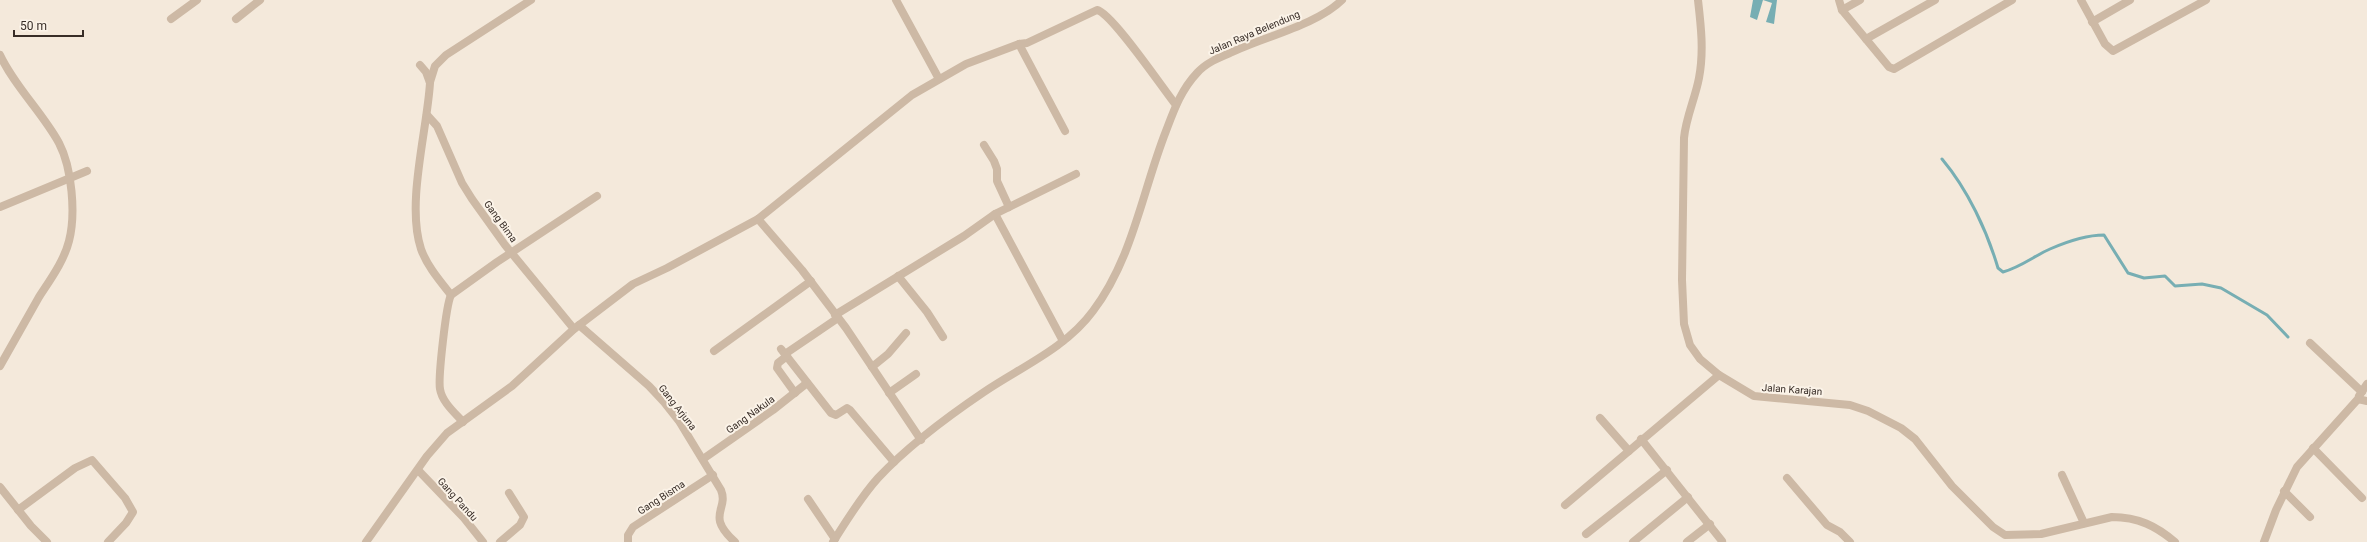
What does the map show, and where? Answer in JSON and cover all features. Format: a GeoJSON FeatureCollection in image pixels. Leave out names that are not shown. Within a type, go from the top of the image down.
{"type":"FeatureCollection","features":[{"type":"Feature","properties":{"kind":"street"},"geometry":{"type":"LineString","coordinates":[[171,20],[197,0]]}},
{"type":"Feature","properties":{"kind":"street"},"geometry":{"type":"LineString","coordinates":[[236,19],[260,0]]}},
{"type":"Feature","properties":{"kind":"street"},"geometry":{"type":"LineString","coordinates":[[463,422],[446,401],[440,389],[442,351],[451,295],[427,260],[421,248],[419,236],[416,201],[430,83],[435,66],[446,55],[531,0]]}},
{"type":"Feature","properties":{"kind":"street"},"geometry":{"type":"LineString","coordinates":[[896,0],[939,79]]}},
{"type":"Feature","properties":{"kind":"street","name":"Jalan Raya Belendung"},"geometry":{"type":"LineString","coordinates":[[834,540],[851,512],[894,462],[985,391],[1022,370],[1062,341],[1092,314],[1116,275],[1129,247],[1155,160],[1176,104],[1197,72],[1208,63],[1248,44],[1324,14],[1342,0]]}},
{"type":"Feature","properties":{"kind":"street","name":"Jalan Karajan"},"geometry":{"type":"LineString","coordinates":[[1698,0],[1702,60],[1696,90],[1685,124],[1684,138],[1684,324],[1693,350],[1719,375],[1754,396],[1850,405],[1868,411],[1901,428],[1915,439],[1962,496],[1993,527],[2005,535],[2041,534],[2112,517],[2137,519],[2149,523],[2175,542]]}},
{"type":"Feature","properties":{"kind":"street"},"geometry":{"type":"LineString","coordinates":[[1839,0],[1842,10],[1889,67],[1894,69],[2012,0]]}},
{"type":"Feature","properties":{"kind":"street"},"geometry":{"type":"LineString","coordinates":[[1842,10],[1860,0]]}},
{"type":"Feature","properties":{"kind":"street"},"geometry":{"type":"LineString","coordinates":[[1866,39],[1935,0]]}},
{"type":"Feature","properties":{"kind":"street"},"geometry":{"type":"LineString","coordinates":[[2081,0],[2105,44],[2113,50],[2206,0]]}},
{"type":"Feature","properties":{"kind":"street"},"geometry":{"type":"LineString","coordinates":[[2092,22],[2130,0]]}},
{"type":"Feature","properties":{"kind":"street"},"geometry":{"type":"LineString","coordinates":[[366,542],[440,440],[512,386],[577,327],[633,284],[667,268],[758,218],[912,95],[966,64],[1019,44],[1027,43],[1094,11],[1100,11],[1117,28],[1176,104]]}},
{"type":"Feature","properties":{"kind":"street"},"geometry":{"type":"LineString","coordinates":[[1019,44],[1065,131]]}},
{"type":"Feature","properties":{"kind":"street"},"geometry":{"type":"LineString","coordinates":[[0,55],[8,71],[59,144],[67,161],[70,177],[72,217],[69,243],[60,262],[3,354],[0,366]]}},
{"type":"Feature","properties":{"kind":"street"},"geometry":{"type":"LineString","coordinates":[[420,65],[426,72],[430,83]]}},
{"type":"Feature","properties":{"kind":"street","name":"Gang Bima"},"geometry":{"type":"LineString","coordinates":[[427,114],[437,126],[462,184],[511,252],[577,327]]}},
{"type":"Feature","properties":{"kind":"street"},"geometry":{"type":"LineString","coordinates":[[984,145],[997,169],[997,181],[1009,207]]}},
{"type":"Feature","properties":{"kind":"street"},"geometry":{"type":"LineString","coordinates":[[0,207],[87,171]]}},
{"type":"Feature","properties":{"kind":"street"},"geometry":{"type":"LineString","coordinates":[[795,393],[777,368],[778,363],[785,353],[836,316],[964,236],[995,214],[1076,174]]}},
{"type":"Feature","properties":{"kind":"street"},"geometry":{"type":"LineString","coordinates":[[451,295],[511,252],[597,196]]}},
{"type":"Feature","properties":{"kind":"street"},"geometry":{"type":"LineString","coordinates":[[995,214],[1062,341]]}},
{"type":"Feature","properties":{"kind":"street"},"geometry":{"type":"LineString","coordinates":[[758,218],[810,281],[836,316],[921,440]]}},
{"type":"Feature","properties":{"kind":"street"},"geometry":{"type":"LineString","coordinates":[[898,276],[927,312],[943,337]]}},
{"type":"Feature","properties":{"kind":"street"},"geometry":{"type":"LineString","coordinates":[[714,351],[810,281]]}},
{"type":"Feature","properties":{"kind":"street","name":"Gang Arjuna"},"geometry":{"type":"LineString","coordinates":[[577,327],[649,386],[678,421],[713,475],[723,494],[719,519],[724,530],[735,542]]}},
{"type":"Feature","properties":{"kind":"street"},"geometry":{"type":"LineString","coordinates":[[872,367],[888,354],[906,333]]}},
{"type":"Feature","properties":{"kind":"street"},"geometry":{"type":"LineString","coordinates":[[2310,343],[2367,401]]}},
{"type":"Feature","properties":{"kind":"street"},"geometry":{"type":"LineString","coordinates":[[785,353],[833,415],[847,408],[853,413],[894,462]]}},
{"type":"Feature","properties":{"kind":"street"},"geometry":{"type":"LineString","coordinates":[[889,393],[916,374]]}},
{"type":"Feature","properties":{"kind":"street"},"geometry":{"type":"LineString","coordinates":[[1565,505],[1641,439],[1719,375]]}},
{"type":"Feature","properties":{"kind":"street","name":"Gang Nakula"},"geometry":{"type":"LineString","coordinates":[[703,460],[807,383]]}},
{"type":"Feature","properties":{"kind":"street"},"geometry":{"type":"LineString","coordinates":[[2264,542],[2284,491],[2297,467],[2360,395],[2367,384]]}},
{"type":"Feature","properties":{"kind":"street"},"geometry":{"type":"LineString","coordinates":[[1600,418],[1629,451]]}},
{"type":"Feature","properties":{"kind":"street"},"geometry":{"type":"LineString","coordinates":[[1641,439],[1722,541]]}},
{"type":"Feature","properties":{"kind":"street"},"geometry":{"type":"LineString","coordinates":[[2313,448],[2362,498]]}},
{"type":"Feature","properties":{"kind":"street"},"geometry":{"type":"LineString","coordinates":[[18,510],[75,468],[92,460],[125,498],[132,512],[126,523],[108,542]]}},
{"type":"Feature","properties":{"kind":"street","name":"Gang Pandu"},"geometry":{"type":"LineString","coordinates":[[418,470],[464,518],[482,542]]}},
{"type":"Feature","properties":{"kind":"street"},"geometry":{"type":"LineString","coordinates":[[1586,534],[1667,470]]}},
{"type":"Feature","properties":{"kind":"street","name":"Gang Bisma"},"geometry":{"type":"LineString","coordinates":[[628,542],[628,535],[633,527],[713,475]]}},
{"type":"Feature","properties":{"kind":"street"},"geometry":{"type":"LineString","coordinates":[[2062,476],[2084,524]]}},
{"type":"Feature","properties":{"kind":"street"},"geometry":{"type":"LineString","coordinates":[[1787,478],[1827,526],[1840,532],[1850,542]]}},
{"type":"Feature","properties":{"kind":"street"},"geometry":{"type":"LineString","coordinates":[[0,487],[18,510],[48,542]]}},
{"type":"Feature","properties":{"kind":"street"},"geometry":{"type":"LineString","coordinates":[[2284,491],[2310,517]]}},
{"type":"Feature","properties":{"kind":"street"},"geometry":{"type":"LineString","coordinates":[[500,542],[520,525],[524,517],[509,493]]}},
{"type":"Feature","properties":{"kind":"street"},"geometry":{"type":"LineString","coordinates":[[1633,542],[1688,497]]}},
{"type":"Feature","properties":{"kind":"street"},"geometry":{"type":"LineString","coordinates":[[808,499],[834,540]]}},
{"type":"Feature","properties":{"kind":"street"},"geometry":{"type":"LineString","coordinates":[[1687,542],[1710,524]]}},
{"type":"Feature","properties":{"kind":"water"},"geometry":{"type":"Polygon","coordinates":[[[1753,0],[1763,0],[1757,20],[1750,17],[1753,0]]]}},
{"type":"Feature","properties":{"kind":"water"},"geometry":{"type":"Polygon","coordinates":[[[1763,0],[1777,0],[1774,24],[1766,22],[1772,3],[1763,0]]]}},
{"type":"Feature","properties":{"kind":"waterway"},"geometry":{"type":"LineString","coordinates":[[1942,159],[1960,184],[1976,211],[1994,254],[1998,268],[2003,272],[2063,244],[2077,239],[2104,235],[2128,273],[2144,278],[2165,276],[2175,286],[2202,284],[2221,288],[2267,315],[2288,337]]}}]}
